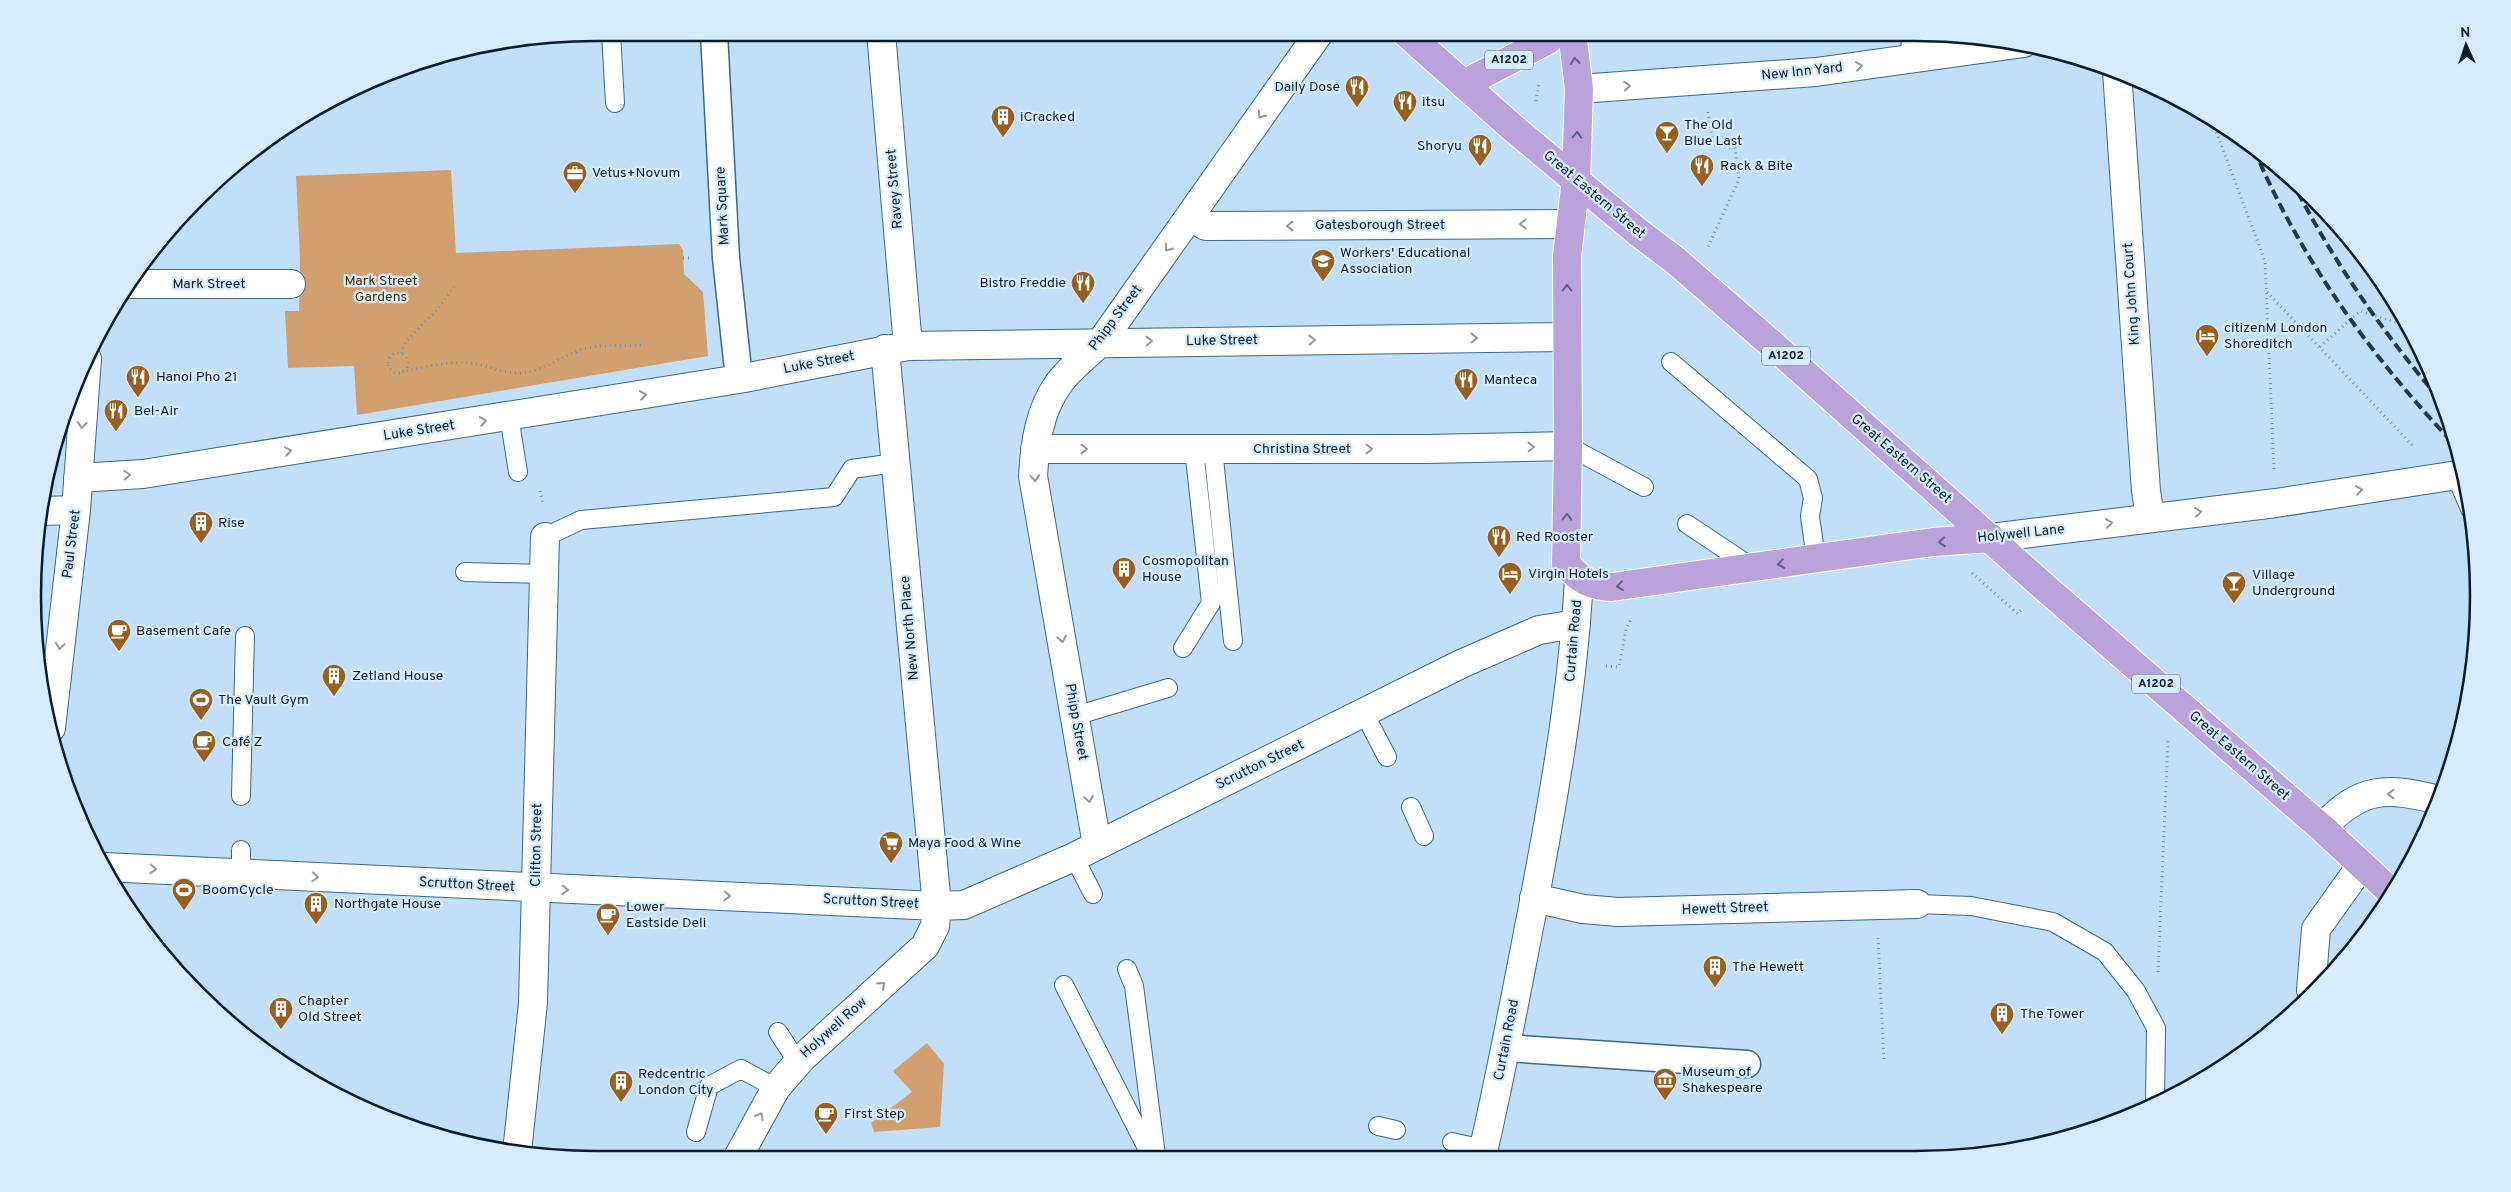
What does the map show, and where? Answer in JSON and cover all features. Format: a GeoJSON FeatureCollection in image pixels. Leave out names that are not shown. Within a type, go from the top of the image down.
{"type":"FeatureCollection","features":[{"type":"Feature","properties":{"kind":"highway","name":"Great Eastern Street"},"geometry":{"type":"LineString","coordinates":[[1416,41],[1576,180],[1695,277],[2322,828],[2386,888]]}},
{"type":"Feature","properties":{"kind":"highway","name":"A1202"},"geometry":{"type":"LineString","coordinates":[[1464,84],[1546,41]]}},
{"type":"Feature","properties":{"kind":"highway"},"geometry":{"type":"LineString","coordinates":[[1573,41],[1579,89],[1576,180],[1567,256],[1568,446],[1566,564],[1579,578]]}},
{"type":"Feature","properties":{"kind":"highway","name":"Holywell Lane"},"geometry":{"type":"LineString","coordinates":[[1579,578],[1594,586],[1612,587],[1753,569],[1932,542],[1991,538]]}},
{"type":"Feature","properties":{"kind":"street","name":"Mark Square"},"geometry":{"type":"LineString","coordinates":[[714,41],[726,258],[739,379]]}},
{"type":"Feature","properties":{"kind":"street","name":"Ravey Street"},"geometry":{"type":"LineString","coordinates":[[881,41],[896,348]]}},
{"type":"Feature","properties":{"kind":"street","name":"Phipp Street"},"geometry":{"type":"LineString","coordinates":[[1085,851],[1075,716],[1033,476],[1035,449],[1042,413],[1059,383],[1101,342],[1313,41]]}},
{"type":"Feature","properties":{"kind":"street","name":"New Inn Yard"},"geometry":{"type":"LineString","coordinates":[[1579,89],[1816,72],[1916,45],[1969,44]]}},
{"type":"Feature","properties":{"kind":"street","name":"King John Court"},"geometry":{"type":"LineString","coordinates":[[2118,80],[2150,517]]}},
{"type":"Feature","properties":{"kind":"street","name":"Gatesborough Street"},"geometry":{"type":"LineString","coordinates":[[1190,217],[1206,226],[1571,224]]}},
{"type":"Feature","properties":{"kind":"street","name":"Mark Street"},"geometry":{"type":"LineString","coordinates":[[138,284],[290,284]]}},
{"type":"Feature","properties":{"kind":"street","name":"Luke Street"},"geometry":{"type":"LineString","coordinates":[[78,478],[143,474],[509,416],[739,379],[896,348],[1101,342],[1566,337]]}},
{"type":"Feature","properties":{"kind":"street","name":"New North Place"},"geometry":{"type":"LineString","coordinates":[[896,348],[896,463],[937,906]]}},
{"type":"Feature","properties":{"kind":"street","name":"Paul Street"},"geometry":{"type":"LineString","coordinates":[[53,709],[76,510],[86,378]]}},
{"type":"Feature","properties":{"kind":"street","name":"Christina Street"},"geometry":{"type":"LineString","coordinates":[[1035,449],[1425,449],[1568,446]]}},
{"type":"Feature","properties":{"kind":"street","name":"Holywell Lane"},"geometry":{"type":"LineString","coordinates":[[1991,538],[2276,503],[2456,476]]}},
{"type":"Feature","properties":{"kind":"street"},"geometry":{"type":"LineString","coordinates":[[48,511],[76,510]]}},
{"type":"Feature","properties":{"kind":"street","name":"Clifton Street"},"geometry":{"type":"LineString","coordinates":[[519,1145],[533,1003],[545,537]]}},
{"type":"Feature","properties":{"kind":"street","name":"Curtain Road"},"geometry":{"type":"LineString","coordinates":[[1483,1151],[1506,1048],[1558,775],[1576,624],[1579,578]]}},
{"type":"Feature","properties":{"kind":"street","name":"Scrutton Street"},"geometry":{"type":"LineString","coordinates":[[112,867],[241,862],[536,888],[937,906],[964,905],[1085,851],[1461,664],[1539,630],[1576,624]]}},
{"type":"Feature","properties":{"kind":"street"},"geometry":{"type":"LineString","coordinates":[[2322,828],[2338,811],[2353,800],[2373,793],[2415,794],[2431,798]]}},
{"type":"Feature","properties":{"kind":"street"},"geometry":{"type":"LineString","coordinates":[[2312,983],[2316,929],[2361,866]]}},
{"type":"Feature","properties":{"kind":"street","name":"Hewett Street"},"geometry":{"type":"LineString","coordinates":[[1534,898],[1583,909],[1618,912],[1917,904]]}},
{"type":"Feature","properties":{"kind":"street","name":"Holywell Row"},"geometry":{"type":"LineString","coordinates":[[741,1151],[776,1088],[801,1058],[925,946],[934,926],[937,906]]}},
{"type":"Feature","properties":{"kind":"street"},"geometry":{"type":"LineString","coordinates":[[1506,1048],[1747,1064]]}},
{"type":"Feature","properties":{"kind":"lane"},"geometry":{"type":"LineString","coordinates":[[612,41],[615,103]]}},
{"type":"Feature","properties":{"kind":"lane"},"geometry":{"type":"LineString","coordinates":[[1671,362],[1808,479],[1813,498],[1810,516],[1816,559]]}},
{"type":"Feature","properties":{"kind":"lane"},"geometry":{"type":"LineString","coordinates":[[509,416],[518,472]]}},
{"type":"Feature","properties":{"kind":"lane"},"geometry":{"type":"LineString","coordinates":[[1568,446],[1644,487]]}},
{"type":"Feature","properties":{"kind":"lane"},"geometry":{"type":"LineString","coordinates":[[1203,449],[1233,641]]}},
{"type":"Feature","properties":{"kind":"lane"},"geometry":{"type":"LineString","coordinates":[[1183,648],[1212,603],[1203,449]]}},
{"type":"Feature","properties":{"kind":"lane"},"geometry":{"type":"LineString","coordinates":[[545,537],[581,520],[834,497],[852,469],[896,463]]}},
{"type":"Feature","properties":{"kind":"lane"},"geometry":{"type":"LineString","coordinates":[[1687,524],[1753,569]]}},
{"type":"Feature","properties":{"kind":"lane"},"geometry":{"type":"LineString","coordinates":[[465,572],[543,574]]}},
{"type":"Feature","properties":{"kind":"lane"},"geometry":{"type":"LineString","coordinates":[[241,796],[245,636]]}},
{"type":"Feature","properties":{"kind":"lane"},"geometry":{"type":"LineString","coordinates":[[1075,716],[1168,688]]}},
{"type":"Feature","properties":{"kind":"lane"},"geometry":{"type":"LineString","coordinates":[[1364,713],[1387,757]]}},
{"type":"Feature","properties":{"kind":"lane"},"geometry":{"type":"LineString","coordinates":[[1411,807],[1424,836]]}},
{"type":"Feature","properties":{"kind":"lane"},"geometry":{"type":"LineString","coordinates":[[1085,851],[1093,894]]}},
{"type":"Feature","properties":{"kind":"lane"},"geometry":{"type":"LineString","coordinates":[[1917,904],[1971,906],[2053,922],[2105,952],[2136,991],[2156,1028],[2155,1096]]}},
{"type":"Feature","properties":{"kind":"lane"},"geometry":{"type":"LineString","coordinates":[[1127,968],[1134,986],[1155,1151]]}},
{"type":"Feature","properties":{"kind":"lane"},"geometry":{"type":"LineString","coordinates":[[1064,985],[1148,1151]]}},
{"type":"Feature","properties":{"kind":"lane"},"geometry":{"type":"LineString","coordinates":[[778,1032],[791,1052],[801,1058]]}},
{"type":"Feature","properties":{"kind":"lane"},"geometry":{"type":"LineString","coordinates":[[696,1132],[709,1086],[741,1068],[776,1088]]}},
{"type":"Feature","properties":{"kind":"lane"},"geometry":{"type":"LineString","coordinates":[[1378,1126],[1396,1130]]}},
{"type":"Feature","properties":{"kind":"lane"},"geometry":{"type":"LineString","coordinates":[[1452,1142],[1477,1151]]}},
{"type":"Feature","properties":{"kind":"path"},"geometry":{"type":"LineString","coordinates":[[1536,102],[1539,80]]}},
{"type":"Feature","properties":{"kind":"path"},"geometry":{"type":"LineString","coordinates":[[1695,277],[1739,179],[1735,148],[1713,145],[1706,81]]}},
{"type":"Feature","properties":{"kind":"path"},"geometry":{"type":"LineString","coordinates":[[2216,130],[2264,261],[2275,473]]}},
{"type":"Feature","properties":{"kind":"path"},"geometry":{"type":"LineString","coordinates":[[401,353],[406,341],[437,310],[454,286]]}},
{"type":"Feature","properties":{"kind":"path"},"geometry":{"type":"LineString","coordinates":[[2267,291],[2419,452]]}},
{"type":"Feature","properties":{"kind":"path"},"geometry":{"type":"LineString","coordinates":[[2320,347],[2360,311],[2397,322]]}},
{"type":"Feature","properties":{"kind":"path"},"geometry":{"type":"LineString","coordinates":[[401,353],[392,355],[388,364],[394,372],[470,363],[519,374],[538,369],[590,347],[609,345],[624,348],[641,345]]}},
{"type":"Feature","properties":{"kind":"path"},"geometry":{"type":"LineString","coordinates":[[401,353],[408,361],[408,368],[402,372]]}},
{"type":"Feature","properties":{"kind":"path"},"geometry":{"type":"LineString","coordinates":[[1975,575],[2018,614],[2023,608]]}},
{"type":"Feature","properties":{"kind":"path"},"geometry":{"type":"LineString","coordinates":[[1606,666],[1620,667],[1626,629],[1635,614]]}},
{"type":"Feature","properties":{"kind":"path"},"geometry":{"type":"LineString","coordinates":[[2158,978],[2170,696]]}},
{"type":"Feature","properties":{"kind":"path"},"geometry":{"type":"LineString","coordinates":[[1876,905],[1884,1061]]}},
{"type":"Feature","properties":{"kind":"green space","name":"Mark Street Gardens"},"geometry":{"type":"Polygon","coordinates":[[[451,170],[456,253],[679,244],[683,250],[684,274],[703,292],[708,356],[357,415],[354,366],[288,368],[285,311],[299,311],[300,258],[296,176],[451,170]]]}},
{"type":"Feature","properties":{"kind":"green space"},"geometry":{"type":"Polygon","coordinates":[[[927,1043],[944,1064],[940,1127],[874,1132],[871,1123],[912,1092],[893,1071],[927,1043]]]}},
{"type":"Feature","properties":{"kind":"railway"},"geometry":{"type":"LineString","coordinates":[[2260,162],[2293,230],[2341,306],[2396,378],[2445,434]]}},
{"type":"Feature","properties":{"kind":"railway"},"geometry":{"type":"LineString","coordinates":[[2302,199],[2341,267],[2379,322],[2429,386]]}},
{"type":"Feature","properties":{"kind":"place","name":"Daily Dose"},"geometry":{"type":"Point","coordinates":[1357,108]}},
{"type":"Feature","properties":{"kind":"place","name":"itsu"},"geometry":{"type":"Point","coordinates":[1405,123]}},
{"type":"Feature","properties":{"kind":"place","name":"iCracked"},"geometry":{"type":"Point","coordinates":[1003,138]}},
{"type":"Feature","properties":{"kind":"place","name":"The Old Blue Last"},"geometry":{"type":"Point","coordinates":[1667,154]}},
{"type":"Feature","properties":{"kind":"place","name":"Shoryu"},"geometry":{"type":"Point","coordinates":[1480,167]}},
{"type":"Feature","properties":{"kind":"place","name":"Rack & Bite"},"geometry":{"type":"Point","coordinates":[1702,187]}},
{"type":"Feature","properties":{"kind":"place","name":"Vetus+Novum"},"geometry":{"type":"Point","coordinates":[575,194]}},
{"type":"Feature","properties":{"kind":"place","name":"Workers' Educational Association"},"geometry":{"type":"Point","coordinates":[1323,282]}},
{"type":"Feature","properties":{"kind":"place","name":"Bistro Freddie"},"geometry":{"type":"Point","coordinates":[1083,304]}},
{"type":"Feature","properties":{"kind":"place","name":"citizenM London Shoreditch"},"geometry":{"type":"Point","coordinates":[2207,357]}},
{"type":"Feature","properties":{"kind":"place","name":"Hanoi Pho 21"},"geometry":{"type":"Point","coordinates":[138,398]}},
{"type":"Feature","properties":{"kind":"place","name":"Manteca"},"geometry":{"type":"Point","coordinates":[1466,401]}},
{"type":"Feature","properties":{"kind":"place","name":"Bel-Air"},"geometry":{"type":"Point","coordinates":[116,432]}},
{"type":"Feature","properties":{"kind":"place","name":"Rise"},"geometry":{"type":"Point","coordinates":[201,544]}},
{"type":"Feature","properties":{"kind":"place","name":"Red Rooster"},"geometry":{"type":"Point","coordinates":[1499,558]}},
{"type":"Feature","properties":{"kind":"place","name":"Cosmopolitan House"},"geometry":{"type":"Point","coordinates":[1124,590]}},
{"type":"Feature","properties":{"kind":"place","name":"Virgin Hotels"},"geometry":{"type":"Point","coordinates":[1510,595]}},
{"type":"Feature","properties":{"kind":"place","name":"Village Underground"},"geometry":{"type":"Point","coordinates":[2234,604]}},
{"type":"Feature","properties":{"kind":"place","name":"Basement Cafe"},"geometry":{"type":"Point","coordinates":[119,652]}},
{"type":"Feature","properties":{"kind":"place","name":"Zetland House"},"geometry":{"type":"Point","coordinates":[334,697]}},
{"type":"Feature","properties":{"kind":"place","name":"The Vault Gym"},"geometry":{"type":"Point","coordinates":[201,721]}},
{"type":"Feature","properties":{"kind":"place","name":"Café Z"},"geometry":{"type":"Point","coordinates":[204,763]}},
{"type":"Feature","properties":{"kind":"place","name":"Maya Food & Wine"},"geometry":{"type":"Point","coordinates":[891,864]}},
{"type":"Feature","properties":{"kind":"place","name":"BoomCycle"},"geometry":{"type":"Point","coordinates":[184,911]}},
{"type":"Feature","properties":{"kind":"place","name":"Northgate House"},"geometry":{"type":"Point","coordinates":[316,925]}},
{"type":"Feature","properties":{"kind":"place","name":"Lower Eastside Deli"},"geometry":{"type":"Point","coordinates":[608,936]}},
{"type":"Feature","properties":{"kind":"place","name":"The Hewett"},"geometry":{"type":"Point","coordinates":[1715,988]}},
{"type":"Feature","properties":{"kind":"place","name":"Chapter Old Street"},"geometry":{"type":"Point","coordinates":[281,1030]}},
{"type":"Feature","properties":{"kind":"place","name":"The Tower"},"geometry":{"type":"Point","coordinates":[2002,1035]}},
{"type":"Feature","properties":{"kind":"place","name":"Museum of Shakespeare"},"geometry":{"type":"Point","coordinates":[1665,1101]}},
{"type":"Feature","properties":{"kind":"place","name":"Redcentric London City"},"geometry":{"type":"Point","coordinates":[621,1103]}},
{"type":"Feature","properties":{"kind":"place","name":"First Step"},"geometry":{"type":"Point","coordinates":[826,1135]}}]}
